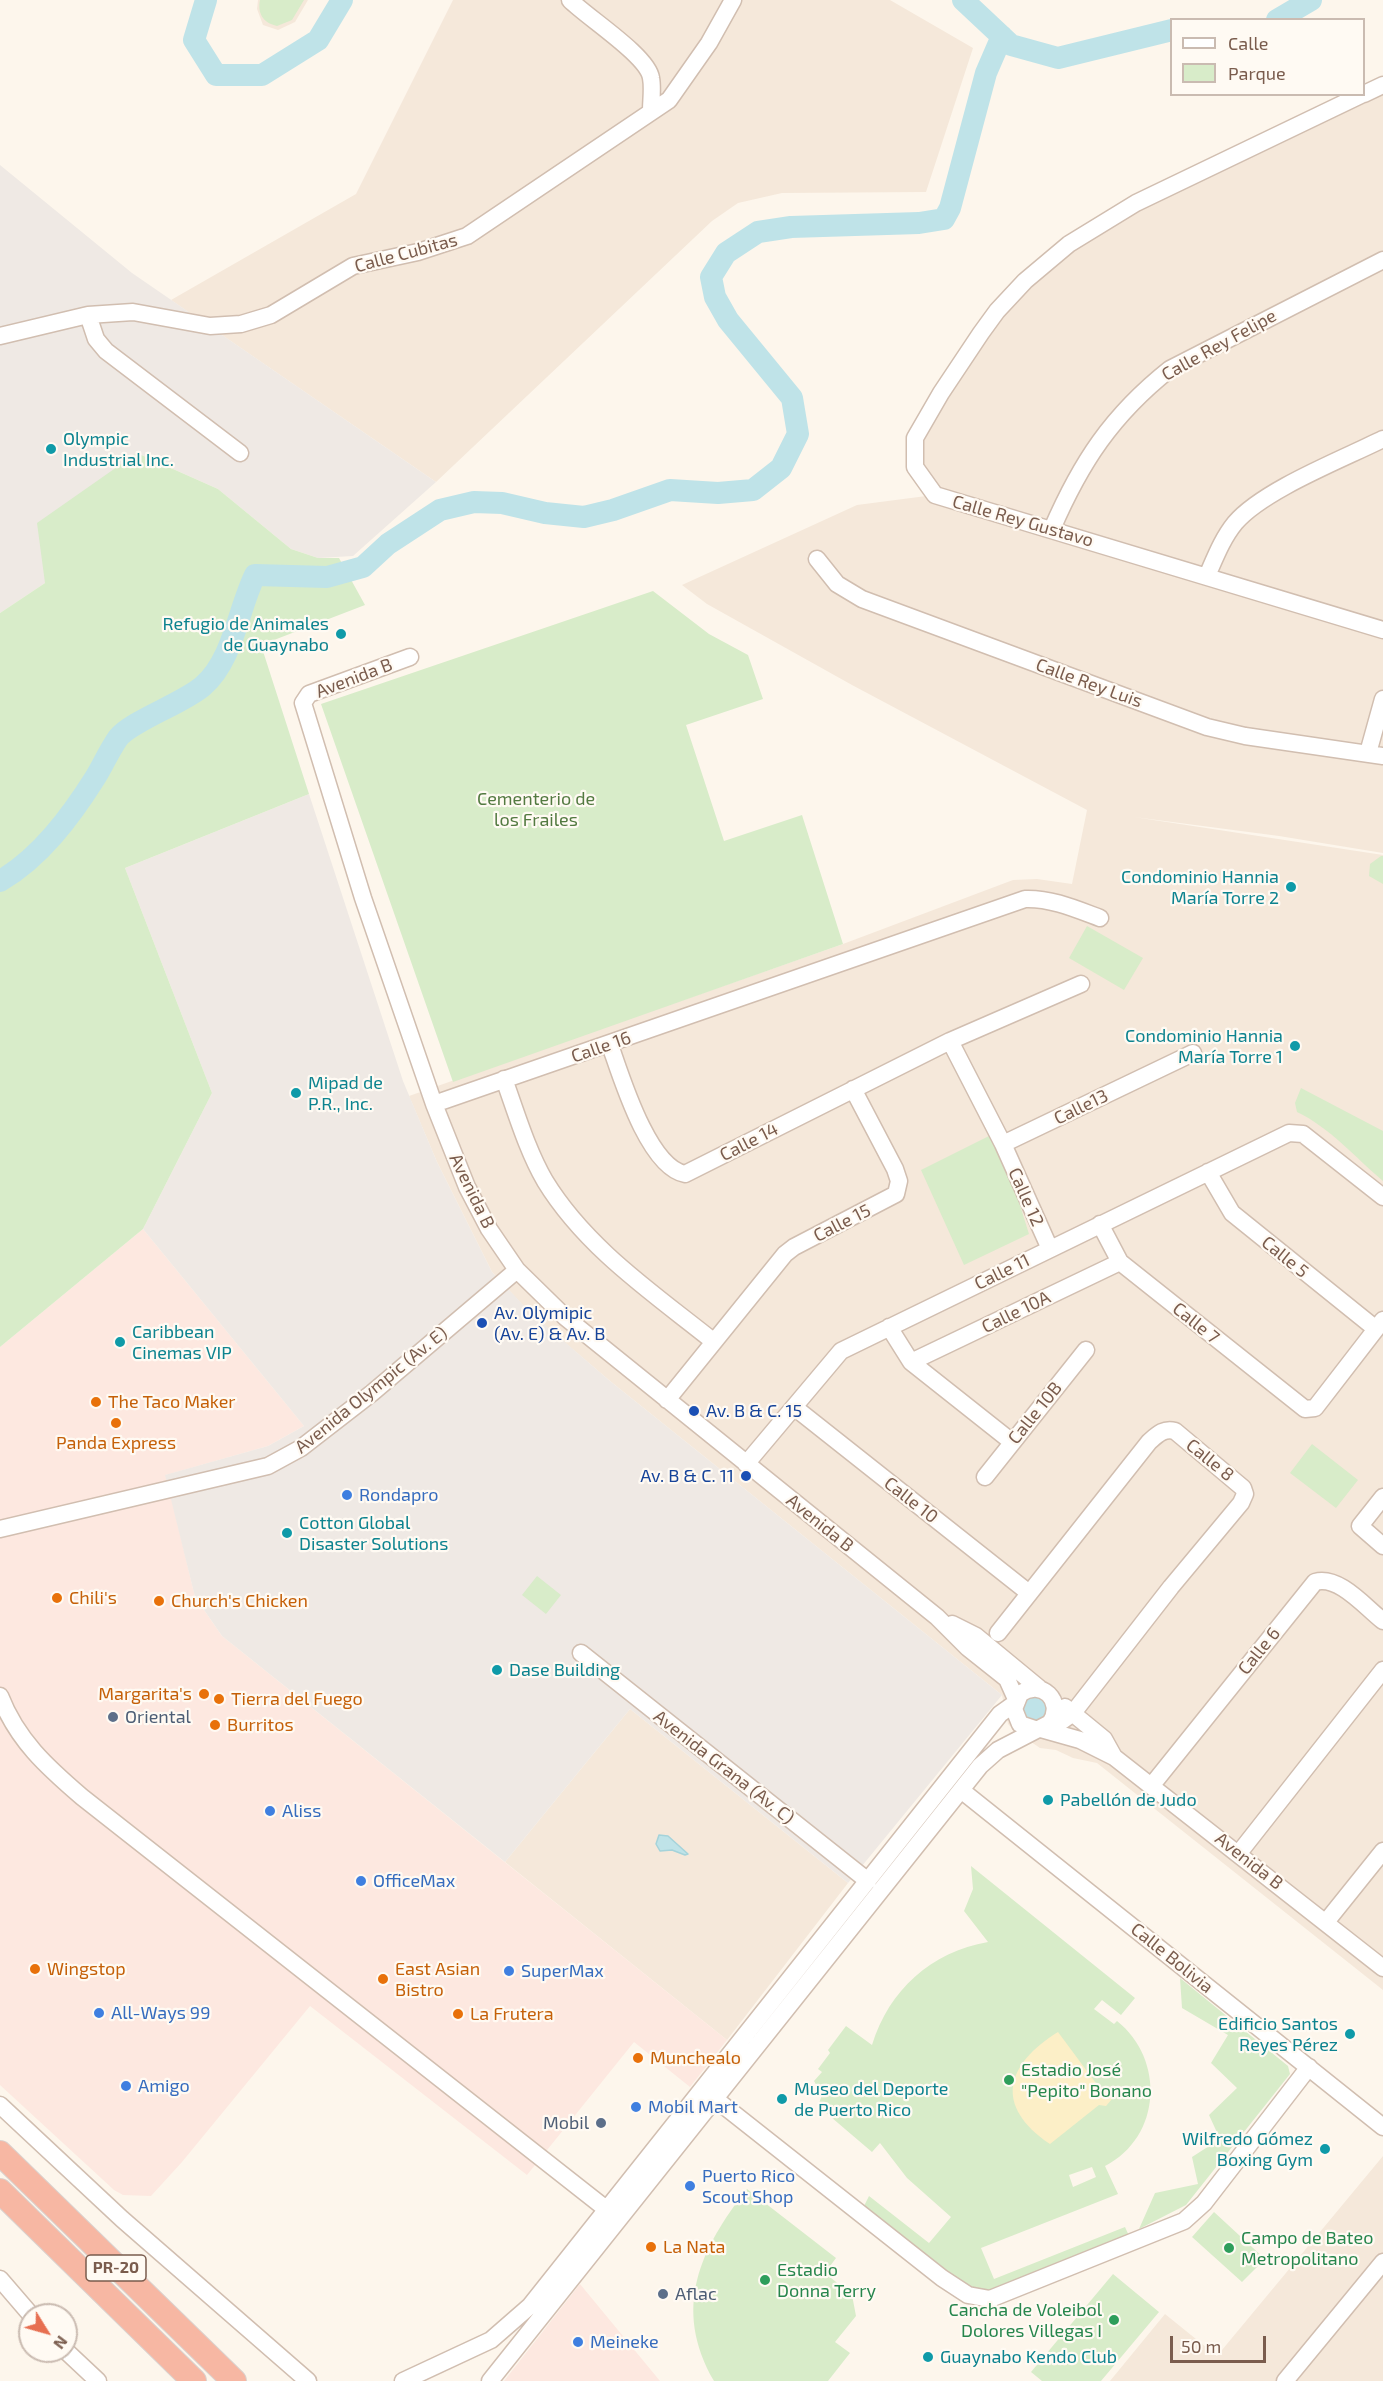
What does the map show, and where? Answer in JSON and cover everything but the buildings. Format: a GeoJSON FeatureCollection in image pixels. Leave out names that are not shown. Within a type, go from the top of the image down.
{"type":"FeatureCollection","features":[{"type":"Feature","properties":{"kind":"highway","name":"PR-20"},"geometry":{"type":"LineString","coordinates":[[0,2153],[234,2381]]}},
{"type":"Feature","properties":{"kind":"highway","name":"PR-20"},"geometry":{"type":"LineString","coordinates":[[0,2191],[194,2381]]}},
{"type":"Feature","properties":{"kind":"street"},"geometry":{"type":"LineString","coordinates":[[570,0],[594,22],[640,56],[651,76],[651,111]]}},
{"type":"Feature","properties":{"kind":"street","name":"Calle Cubitas"},"geometry":{"type":"LineString","coordinates":[[0,336],[88,315],[133,312],[210,326],[242,324],[271,315],[353,266],[418,252],[467,236],[669,100],[684,81],[733,0]]}},
{"type":"Feature","properties":{"kind":"street","name":"Calle Rey Gustavo"},"geometry":{"type":"LineString","coordinates":[[1365,93],[1383,85]]}},
{"type":"Feature","properties":{"kind":"street","name":"Calle Rey Gustavo"},"geometry":{"type":"LineString","coordinates":[[1359,96],[1136,203],[1069,244],[1025,281],[987,325],[941,393],[915,438],[915,467],[935,495],[1383,630]]}},
{"type":"Feature","properties":{"kind":"street","name":"Calle Rey Felipe"},"geometry":{"type":"LineString","coordinates":[[1052,529],[1082,466],[1114,421],[1139,393],[1170,369],[1383,261]]}},
{"type":"Feature","properties":{"kind":"street"},"geometry":{"type":"LineString","coordinates":[[88,315],[96,339],[106,351],[240,453]]}},
{"type":"Feature","properties":{"kind":"street"},"geometry":{"type":"LineString","coordinates":[[1207,576],[1221,545],[1235,522],[1257,504],[1383,439]]}},
{"type":"Feature","properties":{"kind":"street","name":"Calle Rey Luis"},"geometry":{"type":"LineString","coordinates":[[817,559],[837,584],[862,599],[1207,727],[1245,736],[1375,755]]}},
{"type":"Feature","properties":{"kind":"street","name":"Avenida B"},"geometry":{"type":"LineString","coordinates":[[410,657],[309,694],[303,703],[363,898],[434,1104],[467,1187],[489,1229],[517,1270],[565,1317],[937,1617],[968,1648],[1006,1679],[1015,1701]]}},
{"type":"Feature","properties":{"kind":"street"},"geometry":{"type":"LineString","coordinates":[[1375,755],[1383,699]]}},
{"type":"Feature","properties":{"kind":"street","name":"Calle 16"},"geometry":{"type":"LineString","coordinates":[[434,1104],[610,1045],[1025,899],[1038,898],[1100,918]]}},
{"type":"Feature","properties":{"kind":"street","name":"Calle 14"},"geometry":{"type":"LineString","coordinates":[[610,1045],[639,1123],[666,1161],[678,1172],[685,1174],[950,1041],[1081,984]]}},
{"type":"Feature","properties":{"kind":"street"},"geometry":{"type":"LineString","coordinates":[[950,1041],[1003,1144]]}},
{"type":"Feature","properties":{"kind":"street","name":"Calle13"},"geometry":{"type":"LineString","coordinates":[[1003,1144],[1193,1053]]}},
{"type":"Feature","properties":{"kind":"street"},"geometry":{"type":"LineString","coordinates":[[504,1079],[545,1180],[569,1214],[610,1258],[713,1341]]}},
{"type":"Feature","properties":{"kind":"street","name":"Calle 15"},"geometry":{"type":"LineString","coordinates":[[667,1400],[785,1254],[795,1246],[892,1197],[899,1189],[895,1169],[853,1089]]}},
{"type":"Feature","properties":{"kind":"street","name":"Calle 11"},"geometry":{"type":"LineString","coordinates":[[746,1464],[841,1351],[1208,1172],[1296,1132],[1303,1134],[1383,1197]]}},
{"type":"Feature","properties":{"kind":"street","name":"Calle 12"},"geometry":{"type":"LineString","coordinates":[[1003,1144],[1050,1249]]}},
{"type":"Feature","properties":{"kind":"street","name":"Calle 5"},"geometry":{"type":"LineString","coordinates":[[1208,1172],[1232,1213],[1379,1325],[1314,1408],[1305,1409]]}},
{"type":"Feature","properties":{"kind":"street","name":"Calle 7"},"geometry":{"type":"LineString","coordinates":[[1100,1224],[1120,1262],[1305,1409]]}},
{"type":"Feature","properties":{"kind":"street","name":"Calle 10A"},"geometry":{"type":"LineString","coordinates":[[911,1362],[1120,1262]]}},
{"type":"Feature","properties":{"kind":"street","name":"Avenida Olympic (Av. E)"},"geometry":{"type":"LineString","coordinates":[[0,1529],[253,1470],[302,1448],[372,1393],[517,1270]]}},
{"type":"Feature","properties":{"kind":"street"},"geometry":{"type":"LineString","coordinates":[[889,1327],[911,1362],[1012,1442]]}},
{"type":"Feature","properties":{"kind":"street","name":"Calle 10B"},"geometry":{"type":"LineString","coordinates":[[985,1477],[1086,1350]]}},
{"type":"Feature","properties":{"kind":"street","name":"Calle 10"},"geometry":{"type":"LineString","coordinates":[[794,1407],[1029,1593]]}},
{"type":"Feature","properties":{"kind":"street","name":"Calle 8"},"geometry":{"type":"LineString","coordinates":[[613,2214],[714,2098],[986,1760],[1042,1727],[1062,1721],[1073,1713],[1171,1587],[1241,1503],[1245,1494],[1244,1488],[1175,1431],[1168,1429],[1160,1432],[1149,1442],[998,1633]]}},
{"type":"Feature","properties":{"kind":"street"},"geometry":{"type":"LineString","coordinates":[[1383,1497],[1360,1526],[1383,1545]]}},
{"type":"Feature","properties":{"kind":"street","name":"Calle 6"},"geometry":{"type":"LineString","coordinates":[[1152,1785],[1315,1582],[1326,1579],[1336,1583],[1383,1621]]}},
{"type":"Feature","properties":{"kind":"street","name":"Avenida B"},"geometry":{"type":"LineString","coordinates":[[937,1617],[976,1636],[1104,1739],[1114,1757]]}},
{"type":"Feature","properties":{"kind":"street","name":"Avenida Grana (Av. C)"},"geometry":{"type":"LineString","coordinates":[[581,1653],[868,1881]]}},
{"type":"Feature","properties":{"kind":"street"},"geometry":{"type":"LineString","coordinates":[[1239,1853],[1383,1670]]}},
{"type":"Feature","properties":{"kind":"street"},"geometry":{"type":"LineString","coordinates":[[490,2381],[613,2214],[868,1881],[1000,1714],[1024,1691],[1046,1693],[1055,1708],[1042,1727],[1020,1724],[1015,1715],[1015,1701]]}},
{"type":"Feature","properties":{"kind":"street"},"geometry":{"type":"LineString","coordinates":[[0,1696],[10,1721],[34,1754],[82,1797],[613,2214]]}},
{"type":"Feature","properties":{"kind":"street","name":"Avenida B"},"geometry":{"type":"LineString","coordinates":[[1042,1727],[1080,1740],[1114,1757],[1383,1968]]}},
{"type":"Feature","properties":{"kind":"street","name":"Calle Bolivia"},"geometry":{"type":"LineString","coordinates":[[961,1790],[1383,2127]]}},
{"type":"Feature","properties":{"kind":"street"},"geometry":{"type":"LineString","coordinates":[[1326,1922],[1383,1851]]}},
{"type":"Feature","properties":{"kind":"street"},"geometry":{"type":"LineString","coordinates":[[714,2098],[942,2278],[968,2295],[990,2300],[1184,2221],[1204,2203],[1309,2067]]}},
{"type":"Feature","properties":{"kind":"street"},"geometry":{"type":"LineString","coordinates":[[0,2104],[122,2219],[308,2381]]}},
{"type":"Feature","properties":{"kind":"street"},"geometry":{"type":"LineString","coordinates":[[403,2381],[428,2375],[506,2329],[530,2306],[613,2214]]}},
{"type":"Feature","properties":{"kind":"street"},"geometry":{"type":"LineString","coordinates":[[1285,2381],[1383,2262]]}},
{"type":"Feature","properties":{"kind":"street"},"geometry":{"type":"LineString","coordinates":[[0,2279],[21,2303]]}},
{"type":"Feature","properties":{"kind":"street"},"geometry":{"type":"LineString","coordinates":[[78,2362],[98,2381]]}},
{"type":"Feature","properties":{"kind":"shaded area"},"geometry":{"type":"Polygon","coordinates":[[[258,0],[308,0],[295,22],[278,30],[263,25],[257,9],[258,0]]]}},
{"type":"Feature","properties":{"kind":"shaded area"},"geometry":{"type":"Polygon","coordinates":[[[453,0],[890,0],[973,48],[926,192],[782,193],[738,203],[712,221],[436,482],[171,300],[356,194],[453,0]]]}},
{"type":"Feature","properties":{"kind":"shaded area"},"geometry":{"type":"Polygon","coordinates":[[[1383,85],[1383,853],[1279,836],[1134,817],[1383,855],[1383,1990],[1097,1763],[1073,1758],[1056,1750],[1040,1748],[1015,1731],[1008,1724],[1002,1695],[610,1381],[529,1312],[492,1272],[437,1162],[409,1096],[843,944],[1013,880],[1037,879],[1072,884],[1087,810],[852,685],[707,604],[682,585],[857,505],[934,495],[914,453],[981,333],[1069,244],[1383,85]]]}},
{"type":"Feature","properties":{"kind":"shaded area"},"geometry":{"type":"Polygon","coordinates":[[[0,165],[132,273],[436,482],[353,556],[318,558],[291,549],[218,489],[137,453],[45,583],[0,613],[0,165]]]}},
{"type":"Feature","properties":{"kind":"shaded area"},"geometry":{"type":"Polygon","coordinates":[[[309,794],[403,1081],[437,1162],[492,1272],[530,1312],[610,1381],[1002,1695],[848,1883],[630,1709],[505,1862],[222,1636],[195,1597],[165,1475],[268,1446],[304,1426],[143,1229],[212,1093],[125,868],[309,794]]]}},
{"type":"Feature","properties":{"kind":"shaded area"},"geometry":{"type":"Polygon","coordinates":[[[143,1229],[304,1426],[268,1446],[166,1475],[195,1597],[222,1636],[727,2040],[690,2087],[634,2042],[527,2175],[310,2006],[182,2162],[151,2196],[123,2195],[114,2190],[0,2085],[0,1347],[143,1229]]]}},
{"type":"Feature","properties":{"kind":"shaded area"},"geometry":{"type":"Polygon","coordinates":[[[630,1709],[848,1883],[727,2040],[505,1862],[630,1709]]]}},
{"type":"Feature","properties":{"kind":"shaded area"},"geometry":{"type":"Polygon","coordinates":[[[1383,2156],[1383,2381],[1110,2381],[1165,2314],[1217,2356],[1383,2156]]]}},
{"type":"Feature","properties":{"kind":"shaded area"},"geometry":{"type":"Polygon","coordinates":[[[580,2284],[660,2381],[504,2381],[580,2284]]]}},
{"type":"Feature","properties":{"kind":"green space"},"geometry":{"type":"Polygon","coordinates":[[[260,0],[304,0],[292,20],[277,26],[268,23],[262,17],[260,0]]]}},
{"type":"Feature","properties":{"kind":"green space"},"geometry":{"type":"Polygon","coordinates":[[[137,453],[218,489],[291,549],[318,558],[339,558],[365,605],[261,645],[309,794],[125,868],[212,1093],[143,1229],[0,1347],[0,613],[45,583],[37,523],[137,453]]]}},
{"type":"Feature","properties":{"kind":"green space","name":"Cementerio de los Frailes"},"geometry":{"type":"Polygon","coordinates":[[[653,591],[709,634],[748,655],[763,699],[686,725],[724,841],[802,815],[843,944],[453,1082],[321,704],[653,591]]]}},
{"type":"Feature","properties":{"kind":"green space"},"geometry":{"type":"Polygon","coordinates":[[[1383,856],[1383,884],[1369,876],[1370,864],[1383,856]]]}},
{"type":"Feature","properties":{"kind":"green space"},"geometry":{"type":"Polygon","coordinates":[[[1087,926],[1143,958],[1124,990],[1069,958],[1087,926]]]}},
{"type":"Feature","properties":{"kind":"green space"},"geometry":{"type":"Polygon","coordinates":[[[1301,1088],[1383,1131],[1383,1181],[1331,1134],[1297,1112],[1295,1103],[1301,1088]]]}},
{"type":"Feature","properties":{"kind":"green space"},"geometry":{"type":"Polygon","coordinates":[[[997,1132],[1029,1234],[964,1265],[921,1170],[997,1132]]]}},
{"type":"Feature","properties":{"kind":"green space"},"geometry":{"type":"Polygon","coordinates":[[[1312,1444],[1358,1480],[1336,1508],[1290,1473],[1312,1444]]]}},
{"type":"Feature","properties":{"kind":"green space"},"geometry":{"type":"Polygon","coordinates":[[[537,1576],[561,1595],[546,1614],[522,1595],[537,1576]]]}},
{"type":"Feature","properties":{"kind":"green space","name":"Estadio José \"Pepito\" Bonano"},"geometry":{"type":"Polygon","coordinates":[[[971,1866],[1135,1998],[1121,2015],[1102,2000],[1094,2009],[1114,2024],[1117,2021],[1133,2037],[1143,2056],[1149,2076],[1150,2097],[1147,2117],[1138,2136],[1124,2153],[1105,2166],[1118,2194],[981,2248],[994,2279],[1125,2227],[1130,2238],[992,2292],[977,2289],[943,2270],[864,2206],[869,2196],[929,2243],[951,2217],[907,2178],[880,2143],[872,2152],[818,2106],[822,2095],[814,2081],[822,2072],[818,2069],[830,2053],[828,2050],[846,2026],[872,2045],[889,2007],[915,1977],[931,1964],[948,1955],[988,1942],[964,1911],[973,1889],[971,1866]],[[1092,2167],[1069,2175],[1073,2187],[1096,2177],[1092,2167]]]}},
{"type":"Feature","properties":{"kind":"green space"},"geometry":{"type":"Polygon","coordinates":[[[1180,1978],[1288,2066],[1290,2074],[1186,2205],[1139,2229],[1155,2193],[1198,2184],[1192,2157],[1220,2139],[1209,2115],[1237,2088],[1211,2063],[1228,2035],[1182,2008],[1180,1978]]]}},
{"type":"Feature","properties":{"kind":"green space","name":"Estadio Donna Terry"},"geometry":{"type":"Polygon","coordinates":[[[747,2189],[836,2258],[825,2273],[852,2295],[856,2316],[835,2342],[850,2353],[828,2381],[714,2381],[701,2354],[695,2329],[694,2304],[697,2280],[716,2234],[747,2189]]]}},
{"type":"Feature","properties":{"kind":"green space","name":"Campo de Bateo Metropolitano"},"geometry":{"type":"Polygon","coordinates":[[[1214,2212],[1265,2259],[1242,2282],[1192,2237],[1214,2212]]]}},
{"type":"Feature","properties":{"kind":"green space","name":"Cancha de Voleibol Dolores Villegas I"},"geometry":{"type":"Polygon","coordinates":[[[1113,2274],[1159,2312],[1101,2381],[1042,2381],[1031,2372],[1113,2274]]]}},
{"type":"Feature","properties":{"kind":"sand"},"geometry":{"type":"Polygon","coordinates":[[[1058,2032],[1101,2090],[1109,2091],[1112,2099],[1106,2106],[1099,2105],[1050,2144],[1032,2130],[1020,2115],[1014,2101],[1013,2086],[1017,2072],[1027,2058],[1058,2032]]]}},
{"type":"Feature","properties":{"kind":"water"},"geometry":{"type":"Polygon","coordinates":[[[1031,1695],[1045,1698],[1049,1711],[1041,1722],[1027,1721],[1021,1704],[1031,1695]]]}},
{"type":"Feature","properties":{"kind":"water"},"geometry":{"type":"Polygon","coordinates":[[[659,1835],[668,1836],[688,1854],[672,1850],[660,1851],[656,1844],[659,1835]]]}},
{"type":"Feature","properties":{"kind":"waterway"},"geometry":{"type":"LineString","coordinates":[[206,0],[194,40],[216,75],[262,75],[318,40],[342,0]]}},
{"type":"Feature","properties":{"kind":"waterway"},"geometry":{"type":"LineString","coordinates":[[963,0],[1011,45],[1058,58],[1170,30]]}},
{"type":"Feature","properties":{"kind":"waterway"},"geometry":{"type":"LineString","coordinates":[[1280,18],[1311,0]]}},
{"type":"Feature","properties":{"kind":"waterway"},"geometry":{"type":"LineString","coordinates":[[0,881],[28,861],[54,835],[86,792],[118,738],[134,725],[184,699],[203,686],[213,675],[228,649],[255,575],[327,577],[363,567],[388,544],[440,510],[474,502],[502,503],[545,513],[584,517],[613,510],[670,490],[718,493],[753,490],[781,468],[798,434],[792,398],[728,320],[715,297],[711,277],[726,253],[758,232],[791,227],[919,223],[944,219],[950,208],[986,73],[1002,36]]}},
{"type":"Feature","properties":{"kind":"place","name":"Olympic Industrial Inc."},"geometry":{"type":"Point","coordinates":[51,449]}},
{"type":"Feature","properties":{"kind":"place","name":"Refugio de Animales de Guaynabo"},"geometry":{"type":"Point","coordinates":[341,634]}},
{"type":"Feature","properties":{"kind":"place","name":"Condominio Hannia María Torre 2"},"geometry":{"type":"Point","coordinates":[1291,887]}},
{"type":"Feature","properties":{"kind":"place","name":"Condominio Hannia María Torre 1"},"geometry":{"type":"Point","coordinates":[1295,1046]}},
{"type":"Feature","properties":{"kind":"place","name":"Mipad de P.R., Inc."},"geometry":{"type":"Point","coordinates":[296,1093]}},
{"type":"Feature","properties":{"kind":"place","name":"Av. Olymipic (Av. E) & Av. B"},"geometry":{"type":"Point","coordinates":[482,1323]}},
{"type":"Feature","properties":{"kind":"place","name":"Caribbean Cinemas VIP"},"geometry":{"type":"Point","coordinates":[120,1342]}},
{"type":"Feature","properties":{"kind":"place","name":"The Taco Maker"},"geometry":{"type":"Point","coordinates":[96,1402]}},
{"type":"Feature","properties":{"kind":"place","name":"Av. B & C. 15"},"geometry":{"type":"Point","coordinates":[694,1411]}},
{"type":"Feature","properties":{"kind":"place","name":"Panda Express"},"geometry":{"type":"Point","coordinates":[116,1423]}},
{"type":"Feature","properties":{"kind":"place","name":"Av. B & C. 11"},"geometry":{"type":"Point","coordinates":[746,1476]}},
{"type":"Feature","properties":{"kind":"place","name":"Rondapro"},"geometry":{"type":"Point","coordinates":[347,1495]}},
{"type":"Feature","properties":{"kind":"place","name":"Cotton Global Disaster Solutions"},"geometry":{"type":"Point","coordinates":[287,1533]}},
{"type":"Feature","properties":{"kind":"place","name":"Chili's"},"geometry":{"type":"Point","coordinates":[57,1598]}},
{"type":"Feature","properties":{"kind":"place","name":"Church's Chicken"},"geometry":{"type":"Point","coordinates":[159,1601]}},
{"type":"Feature","properties":{"kind":"place","name":"Dase Building"},"geometry":{"type":"Point","coordinates":[497,1670]}},
{"type":"Feature","properties":{"kind":"place","name":"Margarita's"},"geometry":{"type":"Point","coordinates":[204,1694]}},
{"type":"Feature","properties":{"kind":"place","name":"Tierra del Fuego"},"geometry":{"type":"Point","coordinates":[219,1699]}},
{"type":"Feature","properties":{"kind":"place","name":"Oriental"},"geometry":{"type":"Point","coordinates":[113,1717]}},
{"type":"Feature","properties":{"kind":"place","name":"Burritos"},"geometry":{"type":"Point","coordinates":[215,1725]}},
{"type":"Feature","properties":{"kind":"place","name":"Pabellón de Judo"},"geometry":{"type":"Point","coordinates":[1048,1800]}},
{"type":"Feature","properties":{"kind":"place","name":"Aliss"},"geometry":{"type":"Point","coordinates":[270,1811]}},
{"type":"Feature","properties":{"kind":"place","name":"OfficeMax"},"geometry":{"type":"Point","coordinates":[361,1881]}},
{"type":"Feature","properties":{"kind":"place","name":"Wingstop"},"geometry":{"type":"Point","coordinates":[35,1969]}},
{"type":"Feature","properties":{"kind":"place","name":"SuperMax"},"geometry":{"type":"Point","coordinates":[509,1971]}},
{"type":"Feature","properties":{"kind":"place","name":"East Asian Bistro"},"geometry":{"type":"Point","coordinates":[383,1979]}},
{"type":"Feature","properties":{"kind":"place","name":"All-Ways 99"},"geometry":{"type":"Point","coordinates":[99,2013]}},
{"type":"Feature","properties":{"kind":"place","name":"La Frutera"},"geometry":{"type":"Point","coordinates":[458,2014]}},
{"type":"Feature","properties":{"kind":"place","name":"Edificio Santos Reyes Pérez"},"geometry":{"type":"Point","coordinates":[1350,2034]}},
{"type":"Feature","properties":{"kind":"place","name":"Munchealo"},"geometry":{"type":"Point","coordinates":[638,2058]}},
{"type":"Feature","properties":{"kind":"place","name":"Estadio José \"Pepito\" Bonano"},"geometry":{"type":"Point","coordinates":[1009,2080]}},
{"type":"Feature","properties":{"kind":"place","name":"Amigo"},"geometry":{"type":"Point","coordinates":[126,2086]}},
{"type":"Feature","properties":{"kind":"place","name":"Museo del Deporte de Puerto Rico"},"geometry":{"type":"Point","coordinates":[782,2099]}},
{"type":"Feature","properties":{"kind":"place","name":"Mobil Mart"},"geometry":{"type":"Point","coordinates":[636,2107]}},
{"type":"Feature","properties":{"kind":"place","name":"Mobil"},"geometry":{"type":"Point","coordinates":[601,2123]}},
{"type":"Feature","properties":{"kind":"place","name":"Wilfredo Gómez Boxing Gym"},"geometry":{"type":"Point","coordinates":[1325,2149]}},
{"type":"Feature","properties":{"kind":"place","name":"Puerto Rico Scout Shop"},"geometry":{"type":"Point","coordinates":[690,2186]}},
{"type":"Feature","properties":{"kind":"place","name":"La Nata"},"geometry":{"type":"Point","coordinates":[651,2247]}},
{"type":"Feature","properties":{"kind":"place","name":"Campo de Bateo Metropolitano"},"geometry":{"type":"Point","coordinates":[1229,2248]}},
{"type":"Feature","properties":{"kind":"place","name":"Estadio Donna Terry"},"geometry":{"type":"Point","coordinates":[765,2280]}},
{"type":"Feature","properties":{"kind":"place","name":"Aflac"},"geometry":{"type":"Point","coordinates":[663,2294]}},
{"type":"Feature","properties":{"kind":"place","name":"Cancha de Voleibol Dolores Villegas I"},"geometry":{"type":"Point","coordinates":[1114,2320]}},
{"type":"Feature","properties":{"kind":"place","name":"Meineke"},"geometry":{"type":"Point","coordinates":[578,2342]}},
{"type":"Feature","properties":{"kind":"place","name":"Guaynabo Kendo Club"},"geometry":{"type":"Point","coordinates":[928,2357]}}]}
